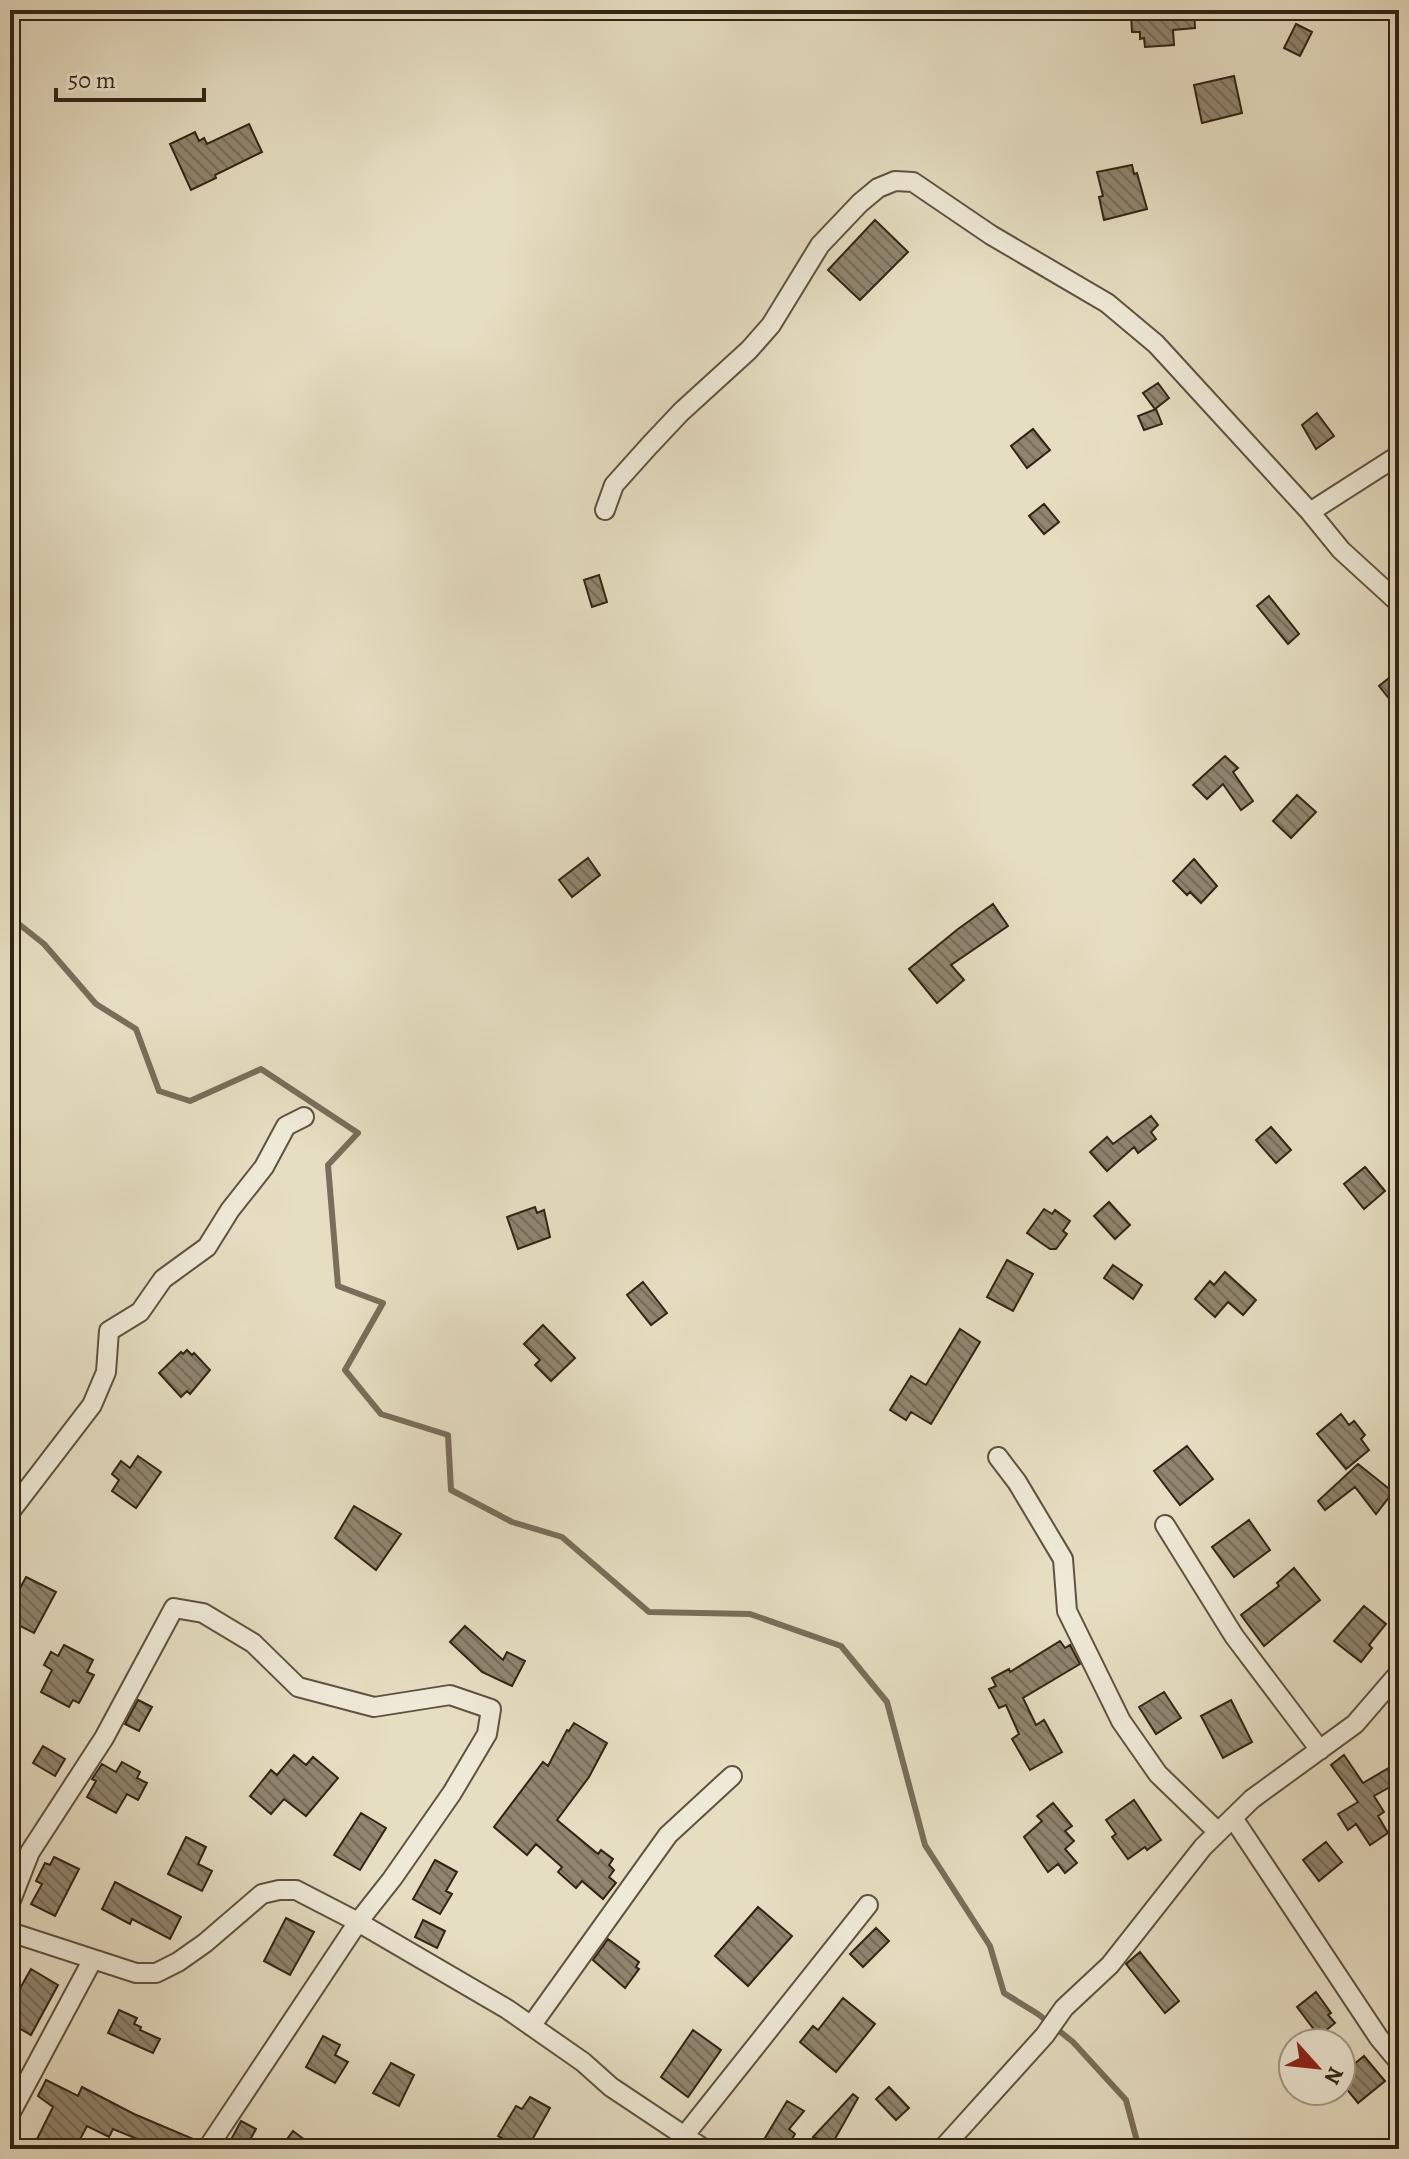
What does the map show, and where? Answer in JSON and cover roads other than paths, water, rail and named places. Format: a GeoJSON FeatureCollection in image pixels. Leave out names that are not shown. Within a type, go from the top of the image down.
{"type":"FeatureCollection","features":[{"type":"Feature","properties":{"kind":"street"},"geometry":{"type":"LineString","coordinates":[[605,510],[614,485],[681,412],[749,350],[771,325],[820,245],[878,188],[895,181],[913,182],[991,235],[1107,303],[1156,344],[1341,550],[1399,603]]}},
{"type":"Feature","properties":{"kind":"street"},"geometry":{"type":"LineString","coordinates":[[1310,512],[1399,455]]}},
{"type":"Feature","properties":{"kind":"street"},"geometry":{"type":"LineString","coordinates":[[10,1512],[92,1405],[106,1372],[109,1331],[140,1312],[163,1279],[207,1247],[230,1210],[264,1167],[286,1126],[304,1117]]}},
{"type":"Feature","properties":{"kind":"street"},"geometry":{"type":"LineString","coordinates":[[998,1457],[1017,1482],[1063,1559],[1067,1611],[1121,1721],[1158,1774],[1218,1832]]}},
{"type":"Feature","properties":{"kind":"street"},"geometry":{"type":"LineString","coordinates":[[1165,1525],[1234,1636],[1320,1750]]}},
{"type":"Feature","properties":{"kind":"street"},"geometry":{"type":"LineString","coordinates":[[10,1903],[30,1852],[104,1738],[174,1608],[203,1613],[253,1643],[298,1687],[374,1707],[450,1695],[491,1709],[487,1734],[452,1793],[358,1922],[207,2149]]}},
{"type":"Feature","properties":{"kind":"street"},"geometry":{"type":"LineString","coordinates":[[942,2149],[1045,2035],[1064,2008],[1110,1965],[1203,1847],[1252,1799],[1355,1724],[1399,1673]]}},
{"type":"Feature","properties":{"kind":"street"},"geometry":{"type":"LineString","coordinates":[[531,2026],[668,1835],[732,1776]]}},
{"type":"Feature","properties":{"kind":"street"},"geometry":{"type":"LineString","coordinates":[[1233,1818],[1379,2038],[1399,2062]]}},
{"type":"Feature","properties":{"kind":"street"},"geometry":{"type":"LineString","coordinates":[[10,1932],[136,1973],[156,1973],[205,1943],[262,1894],[296,1890],[358,1922],[531,2026],[583,2062],[611,2087],[704,2149]]}},
{"type":"Feature","properties":{"kind":"street"},"geometry":{"type":"LineString","coordinates":[[685,2135],[868,1905]]}},
{"type":"Feature","properties":{"kind":"street"},"geometry":{"type":"LineString","coordinates":[[10,2114],[93,1959]]}},
{"type":"Feature","properties":{"kind":"waterway"},"geometry":{"type":"LineString","coordinates":[[10,917],[44,944],[96,1004],[136,1029],[159,1091],[190,1101],[261,1069],[358,1133],[328,1165],[338,1286],[383,1303],[345,1370],[381,1414],[448,1435],[451,1490],[512,1522],[562,1537],[649,1612],[750,1614],[841,1646],[887,1702],[925,1845],[990,1946],[1004,1993],[1038,2014],[1073,2042],[1126,2100],[1137,2141],[1145,2149]]}}]}
